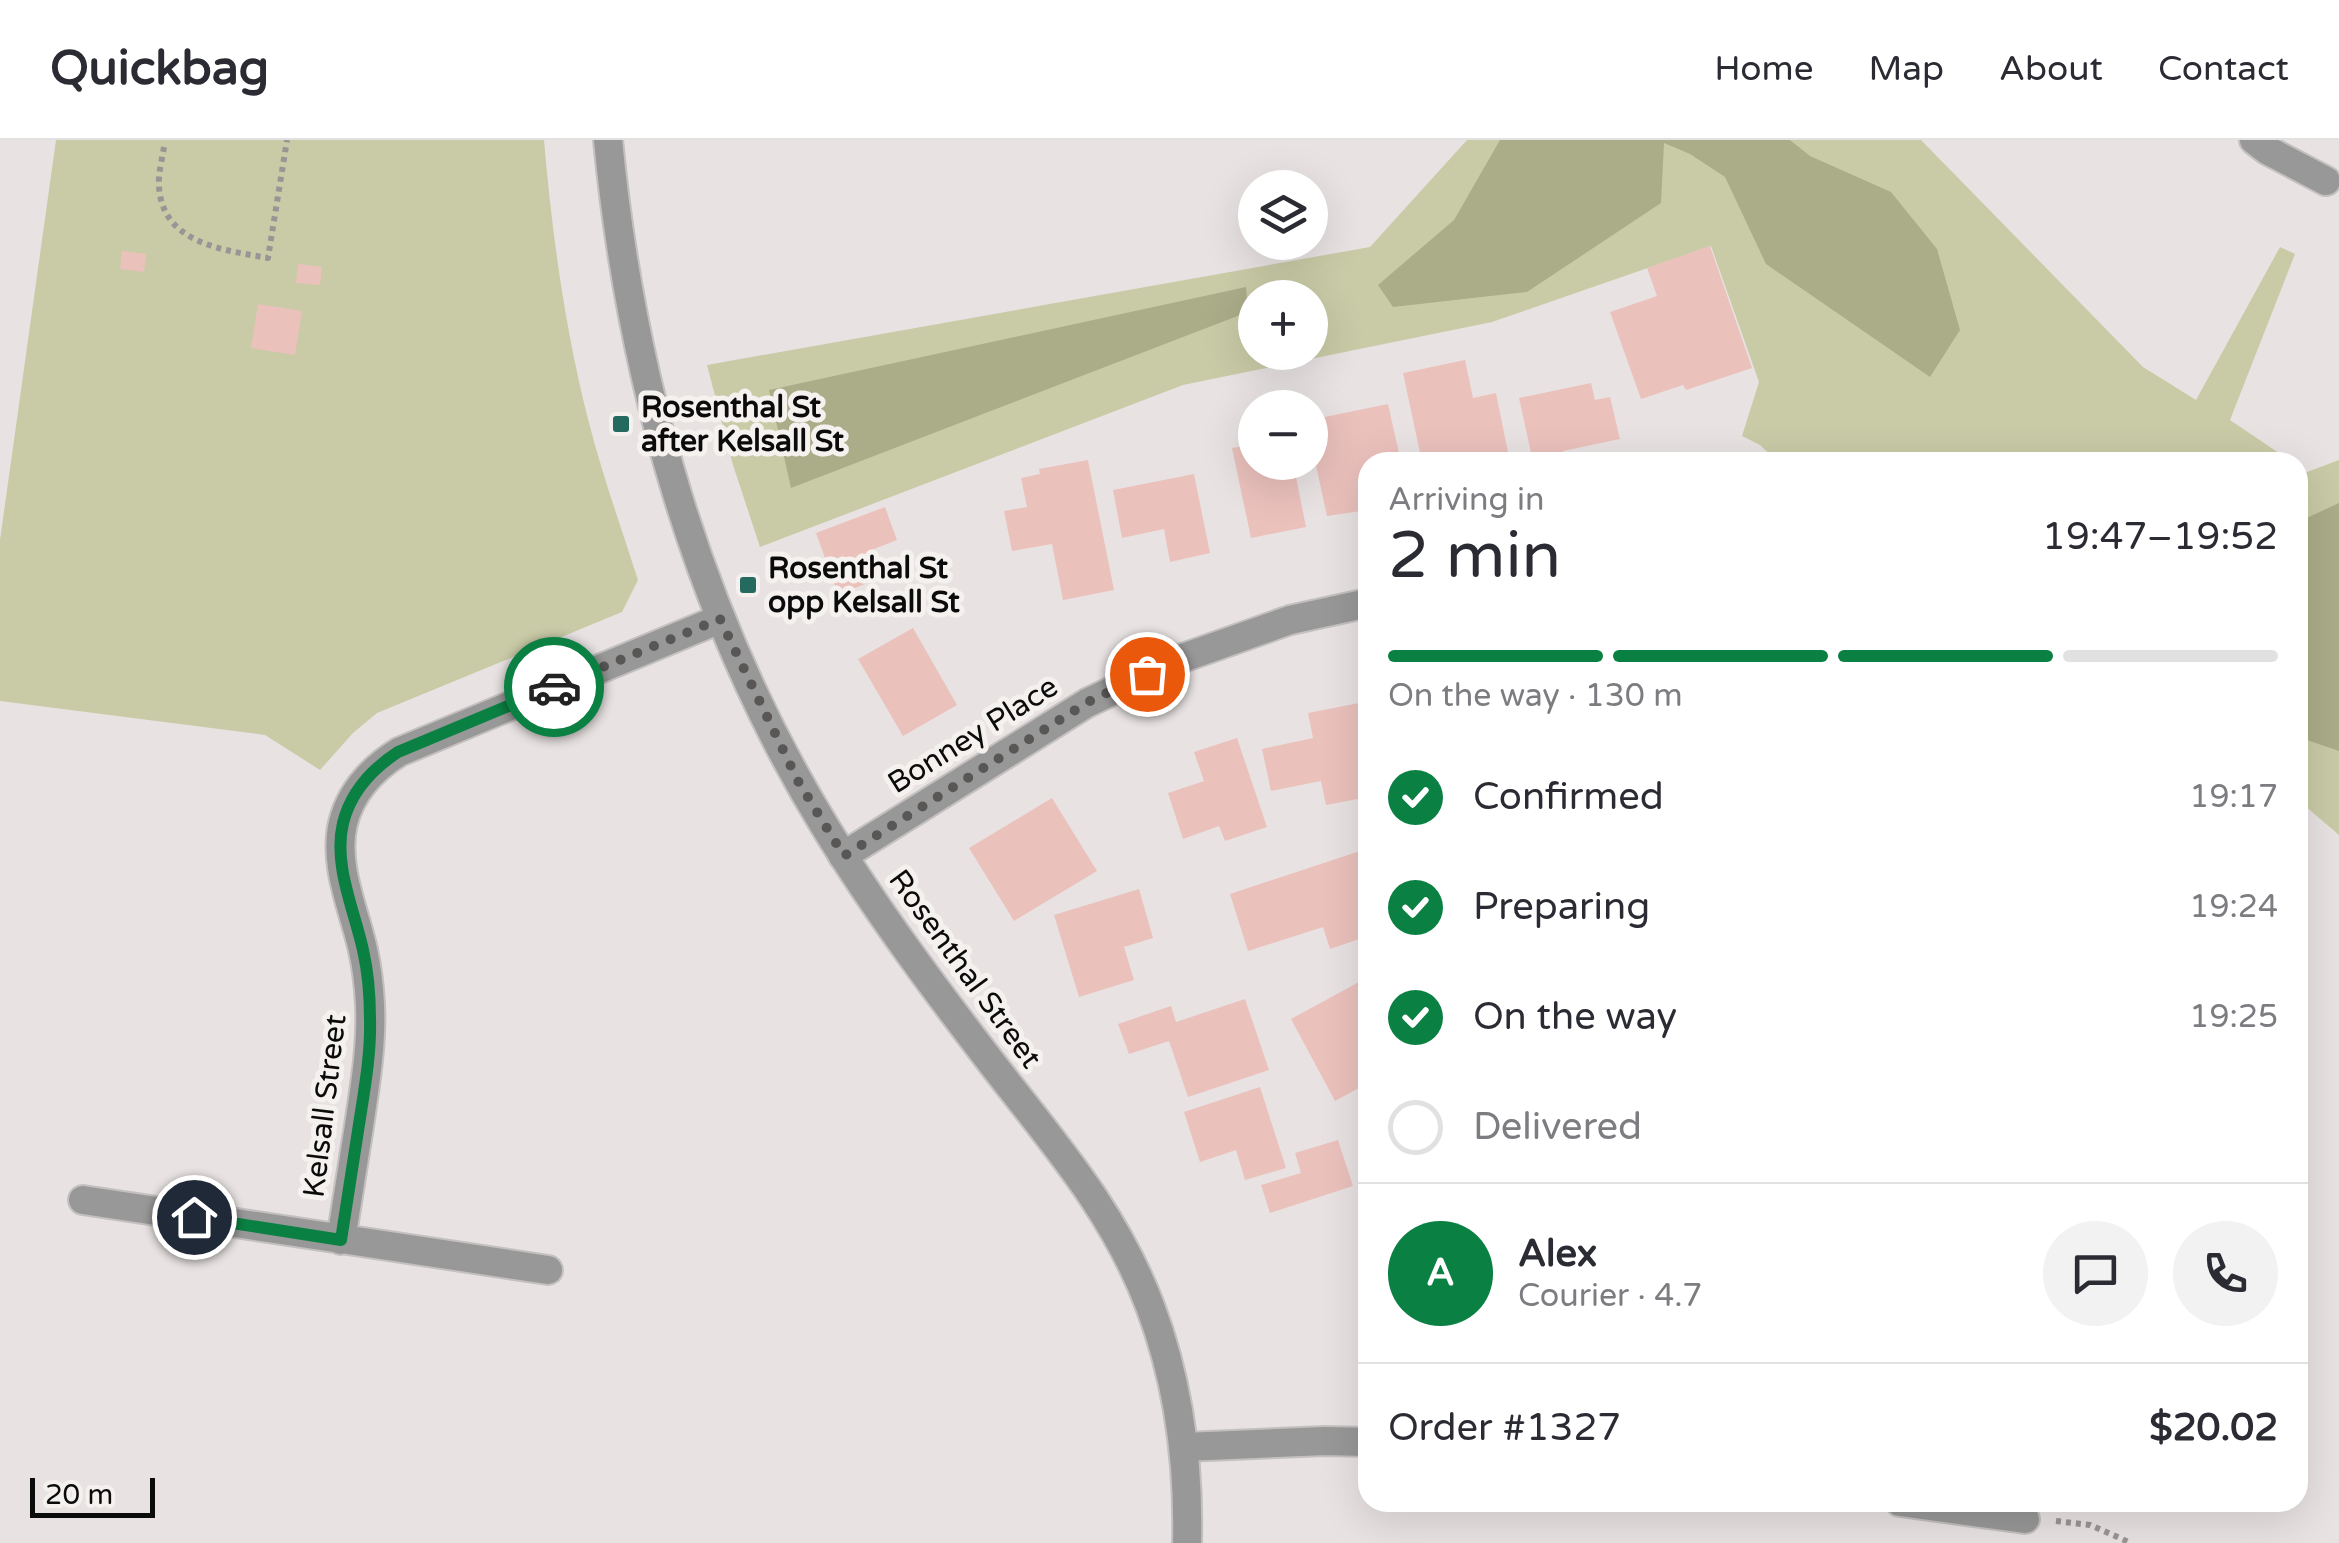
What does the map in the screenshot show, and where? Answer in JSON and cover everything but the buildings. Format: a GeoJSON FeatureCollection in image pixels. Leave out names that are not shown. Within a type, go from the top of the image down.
{"type":"FeatureCollection","features":[{"type":"Feature","properties":{"kind":"street","name":"Rosenthal Street"},"geometry":{"type":"LineString","coordinates":[[608,140],[620,239],[641,357],[677,493],[720,619],[798,781],[844,856],[904,946],[1063,1152],[1118,1238],[1150,1308],[1178,1402],[1185,1447],[1187,1543]]}},
{"type":"Feature","properties":{"kind":"street"},"geometry":{"type":"LineString","coordinates":[[2254,140],[2326,181]]}},
{"type":"Feature","properties":{"kind":"street","name":"Bonney Place"},"geometry":{"type":"LineString","coordinates":[[844,856],[1088,702],[1214,646],[1290,620],[1358,604]]}},
{"type":"Feature","properties":{"kind":"street","name":"Kelsall Street"},"geometry":{"type":"LineString","coordinates":[[341,1240],[368,1068],[370,1022],[365,956],[342,868],[340,845],[352,800],[382,762],[398,752],[720,619]]}},
{"type":"Feature","properties":{"kind":"street"},"geometry":{"type":"LineString","coordinates":[[84,1200],[548,1270]]}},
{"type":"Feature","properties":{"kind":"street"},"geometry":{"type":"LineString","coordinates":[[1185,1447],[1358,1442]]}},
{"type":"Feature","properties":{"kind":"street"},"geometry":{"type":"LineString","coordinates":[[1978,1512],[2025,1518]]}},
{"type":"Feature","properties":{"kind":"path"},"geometry":{"type":"LineString","coordinates":[[164,147],[158,190],[176,226],[212,248],[268,258],[288,140]]}},
{"type":"Feature","properties":{"kind":"path"},"geometry":{"type":"LineString","coordinates":[[2025,1518],[2090,1525],[2130,1543]]}},
{"type":"Feature","properties":{"kind":"green space"},"geometry":{"type":"Polygon","coordinates":[[[56,140],[544,140],[560,281],[580,385],[599,460],[638,580],[622,612],[377,713],[320,770],[265,735],[0,701],[0,540],[56,140]]]}},
{"type":"Feature","properties":{"kind":"green space"},"geometry":{"type":"Polygon","coordinates":[[[1467,140],[1921,140],[2143,367],[2196,400],[2280,247],[2295,254],[2230,420],[2277,452],[1767,452],[1742,436],[1759,382],[1711,246],[1492,322],[1328,355],[1328,280],[1238,280],[1238,370],[1257,370],[1183,385],[760,547],[707,365],[1297,260],[1328,260],[1328,254],[1370,247],[1467,140]]]}},
{"type":"Feature","properties":{"kind":"green space"},"geometry":{"type":"Polygon","coordinates":[[[1500,140],[1790,140],[1810,156],[1891,192],[1937,249],[1960,330],[1930,377],[1766,264],[1725,177],[1690,154],[1664,143],[1661,203],[1527,292],[1393,307],[1378,285],[1454,220],[1500,140]]]}},
{"type":"Feature","properties":{"kind":"green space"},"geometry":{"type":"Polygon","coordinates":[[[1238,289],[1238,316],[791,488],[769,390],[1238,289]]]}},
{"type":"Feature","properties":{"kind":"green space"},"geometry":{"type":"Polygon","coordinates":[[[2339,460],[2339,835],[2308,809],[2308,472],[2339,460]]]}},
{"type":"Feature","properties":{"kind":"green space"},"geometry":{"type":"Polygon","coordinates":[[[2339,503],[2339,751],[2308,740],[2308,517],[2339,503]]]}},
{"type":"Feature","properties":{"kind":"way so far"},"geometry":{"type":"LineString","coordinates":[[554,687],[720,619],[798,781],[844,856],[1088,702],[1147,674]]}},
{"type":"Feature","properties":{"kind":"place","name":"Rosenthal St after Kelsall St"},"geometry":{"type":"Point","coordinates":[621,424]}},
{"type":"Feature","properties":{"kind":"place","name":"Rosenthal St opp Kelsall St"},"geometry":{"type":"Point","coordinates":[748,585]}},
{"type":"Feature","properties":{"kind":"route"},"geometry":{"type":"LineString","coordinates":[[194,1217],[341,1240],[368,1068],[370,1022],[365,956],[342,868],[340,845],[352,800],[382,762],[398,752],[554,687]]}}]}
